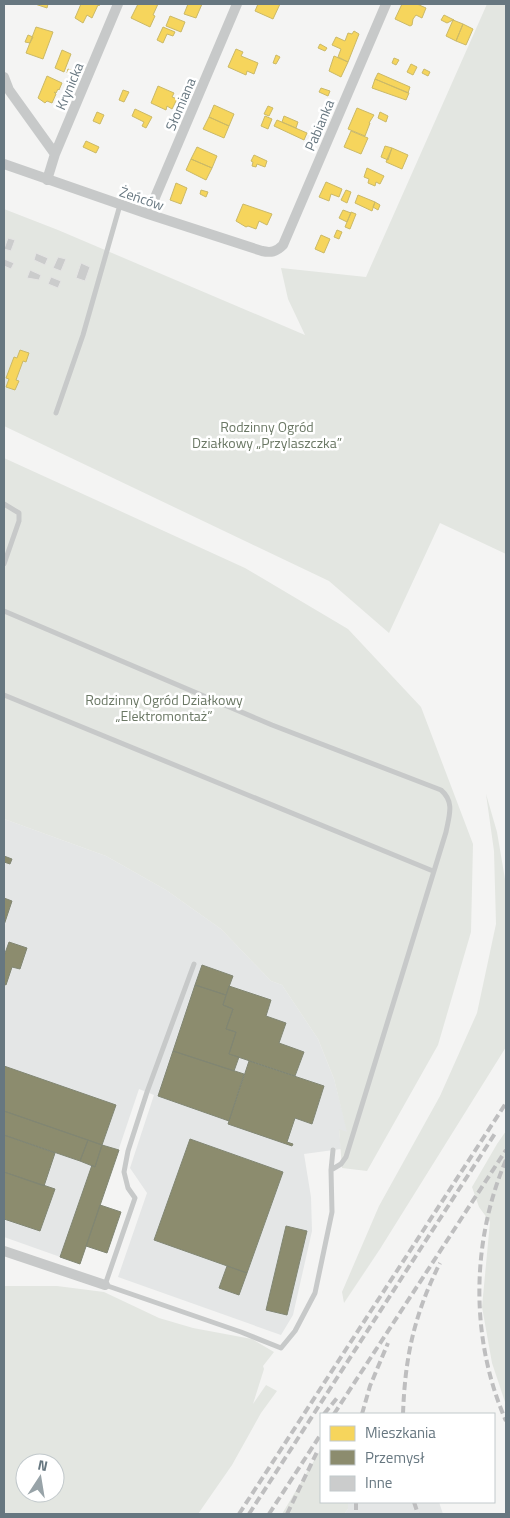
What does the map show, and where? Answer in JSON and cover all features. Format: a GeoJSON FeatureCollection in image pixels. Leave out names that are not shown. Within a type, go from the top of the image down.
{"type":"FeatureCollection","features":[{"type":"Feature","properties":{"kind":"street","name":"Krynicka"},"geometry":{"type":"LineString","coordinates":[[47,180],[55,154],[118,4]]}},
{"type":"Feature","properties":{"kind":"street","name":"Słomiana"},"geometry":{"type":"LineString","coordinates":[[148,214],[237,4]]}},
{"type":"Feature","properties":{"kind":"street","name":"Pabianka"},"geometry":{"type":"LineString","coordinates":[[273,252],[283,245],[386,4]]}},
{"type":"Feature","properties":{"kind":"street"},"geometry":{"type":"LineString","coordinates":[[4,77],[9,90],[55,154]]}},
{"type":"Feature","properties":{"kind":"street","name":"Żeńców"},"geometry":{"type":"LineString","coordinates":[[4,164],[120,205],[262,251],[273,252]]}},
{"type":"Feature","properties":{"kind":"street"},"geometry":{"type":"LineString","coordinates":[[4,1251],[105,1286]]}},
{"type":"Feature","properties":{"kind":"lane"},"geometry":{"type":"LineString","coordinates":[[56,413],[82,335],[120,205]]}},
{"type":"Feature","properties":{"kind":"lane"},"geometry":{"type":"LineString","coordinates":[[4,504],[19,513],[19,521],[4,564]]}},
{"type":"Feature","properties":{"kind":"lane"},"geometry":{"type":"LineString","coordinates":[[4,611],[272,725],[441,790],[447,797],[451,806],[446,832],[346,1157],[341,1164],[331,1170]]}},
{"type":"Feature","properties":{"kind":"lane"},"geometry":{"type":"LineString","coordinates":[[4,695],[433,871]]}},
{"type":"Feature","properties":{"kind":"lane"},"geometry":{"type":"LineString","coordinates":[[194,964],[147,1092],[128,1152],[124,1172],[128,1188],[135,1198],[105,1286],[224,1326],[281,1348],[295,1331],[314,1293],[332,1212],[331,1170],[333,1150]]}},
{"type":"Feature","properties":{"kind":"shaded area"},"geometry":{"type":"Polygon","coordinates":[[[4,819],[106,856],[166,890],[221,929],[271,981],[282,985],[318,1039],[334,1079],[348,1133],[339,1130],[341,1149],[304,1154],[311,1197],[312,1231],[293,1315],[281,1335],[118,1277],[147,1193],[130,1168],[154,1095],[139,1089],[100,1205],[121,1212],[107,1253],[86,1246],[80,1264],[4,1237],[4,819]]]}},
{"type":"Feature","properties":{"kind":"shaded area"},"geometry":{"type":"Polygon","coordinates":[[[348,1503],[439,1503],[443,1514],[344,1514],[348,1509],[348,1503]]]}},
{"type":"Feature","properties":{"kind":"green space","name":"Rodzinny Ogród Działkowy „Przylaszczka”"},"geometry":{"type":"Polygon","coordinates":[[[487,4],[506,4],[506,554],[440,523],[389,633],[329,581],[4,426],[4,209],[305,335],[288,299],[281,268],[366,277],[487,4]]]}},
{"type":"Feature","properties":{"kind":"green space","name":"Rodzinny Ogród Działkowy „Elektromontaż”"},"geometry":{"type":"Polygon","coordinates":[[[4,458],[245,568],[348,629],[421,707],[473,844],[471,932],[438,1045],[367,1171],[342,1168],[339,1129],[347,1132],[334,1079],[318,1039],[282,985],[271,981],[221,929],[166,890],[106,856],[4,819],[4,458]]]}},
{"type":"Feature","properties":{"kind":"green space"},"geometry":{"type":"Polygon","coordinates":[[[486,794],[497,832],[506,885],[506,1047],[380,1249],[344,1303],[342,1292],[379,1206],[440,1096],[477,1013],[496,924],[494,851],[486,794]]]}},
{"type":"Feature","properties":{"kind":"green space"},"geometry":{"type":"Polygon","coordinates":[[[506,1131],[506,1405],[492,1363],[482,1307],[490,1222],[479,1207],[472,1187],[506,1131]]]}},
{"type":"Feature","properties":{"kind":"green space"},"geometry":{"type":"Polygon","coordinates":[[[4,1286],[57,1286],[104,1292],[159,1318],[193,1328],[252,1339],[274,1352],[263,1366],[264,1369],[253,1404],[266,1385],[277,1391],[261,1413],[232,1465],[198,1514],[4,1514],[4,1286]]]}},
{"type":"Feature","properties":{"kind":"green space"},"geometry":{"type":"Polygon","coordinates":[[[320,1451],[320,1503],[348,1503],[348,1509],[344,1514],[282,1514],[320,1451]]]}},
{"type":"Feature","properties":{"kind":"building: Mieszkania"},"geometry":{"type":"Polygon","coordinates":[[[35,4],[48,4],[47,8],[35,4]]]}},
{"type":"Feature","properties":{"kind":"building: Mieszkania"},"geometry":{"type":"Polygon","coordinates":[[[81,4],[100,4],[92,18],[87,15],[83,23],[75,18],[81,4]]]}},
{"type":"Feature","properties":{"kind":"building: Mieszkania"},"geometry":{"type":"Polygon","coordinates":[[[138,4],[158,4],[150,27],[131,18],[138,4]]]}},
{"type":"Feature","properties":{"kind":"building: Mieszkania"},"geometry":{"type":"Polygon","coordinates":[[[188,4],[202,4],[196,18],[184,14],[188,4]]]}},
{"type":"Feature","properties":{"kind":"building: Mieszkania"},"geometry":{"type":"Polygon","coordinates":[[[258,4],[280,4],[273,19],[255,11],[258,4]]]}},
{"type":"Feature","properties":{"kind":"building: Mieszkania"},"geometry":{"type":"Polygon","coordinates":[[[402,4],[417,4],[426,8],[422,18],[416,15],[410,26],[395,19],[402,4]]]}},
{"type":"Feature","properties":{"kind":"building: Mieszkania"},"geometry":{"type":"Polygon","coordinates":[[[444,15],[454,20],[447,23],[441,20],[444,15]]]}},
{"type":"Feature","properties":{"kind":"building: Mieszkania"},"geometry":{"type":"Polygon","coordinates":[[[170,16],[185,22],[181,32],[166,26],[170,16]]]}},
{"type":"Feature","properties":{"kind":"building: Mieszkania"},"geometry":{"type":"Polygon","coordinates":[[[453,20],[463,24],[456,41],[446,36],[453,20]]]}},
{"type":"Feature","properties":{"kind":"building: Mieszkania"},"geometry":{"type":"Polygon","coordinates":[[[463,24],[473,29],[466,45],[456,41],[463,24]]]}},
{"type":"Feature","properties":{"kind":"building: Mieszkania"},"geometry":{"type":"Polygon","coordinates":[[[36,27],[53,32],[43,59],[26,53],[36,27]]]}},
{"type":"Feature","properties":{"kind":"building: Mieszkania"},"geometry":{"type":"Polygon","coordinates":[[[163,27],[175,32],[173,36],[167,34],[163,43],[157,40],[163,27]]]}},
{"type":"Feature","properties":{"kind":"building: Mieszkania"},"geometry":{"type":"Polygon","coordinates":[[[354,31],[359,34],[348,62],[338,57],[341,49],[332,45],[336,37],[345,41],[348,33],[352,34],[354,31]]]}},
{"type":"Feature","properties":{"kind":"building: Mieszkania"},"geometry":{"type":"Polygon","coordinates":[[[28,35],[33,37],[30,43],[25,42],[28,35]]]}},
{"type":"Feature","properties":{"kind":"building: Mieszkania"},"geometry":{"type":"Polygon","coordinates":[[[320,44],[327,48],[325,51],[318,48],[320,44]]]}},
{"type":"Feature","properties":{"kind":"building: Mieszkania"},"geometry":{"type":"Polygon","coordinates":[[[236,49],[243,52],[241,56],[258,63],[254,74],[247,71],[246,75],[228,67],[236,49]]]}},
{"type":"Feature","properties":{"kind":"building: Mieszkania"},"geometry":{"type":"Polygon","coordinates":[[[62,50],[71,54],[64,72],[55,68],[62,50]]]}},
{"type":"Feature","properties":{"kind":"building: Mieszkania"},"geometry":{"type":"Polygon","coordinates":[[[276,55],[280,57],[276,64],[273,63],[276,55]]]}},
{"type":"Feature","properties":{"kind":"building: Mieszkania"},"geometry":{"type":"Polygon","coordinates":[[[334,56],[348,62],[341,77],[329,71],[334,56]]]}},
{"type":"Feature","properties":{"kind":"building: Mieszkania"},"geometry":{"type":"Polygon","coordinates":[[[394,58],[399,60],[396,65],[392,63],[394,58]]]}},
{"type":"Feature","properties":{"kind":"building: Mieszkania"},"geometry":{"type":"Polygon","coordinates":[[[411,64],[417,67],[413,75],[407,72],[411,64]]]}},
{"type":"Feature","properties":{"kind":"building: Mieszkania"},"geometry":{"type":"Polygon","coordinates":[[[82,65],[85,67],[79,78],[67,73],[68,69],[73,71],[74,68],[80,69],[82,65]]]}},
{"type":"Feature","properties":{"kind":"building: Mieszkania"},"geometry":{"type":"Polygon","coordinates":[[[424,69],[430,72],[428,76],[422,73],[424,69]]]}},
{"type":"Feature","properties":{"kind":"building: Mieszkania"},"geometry":{"type":"Polygon","coordinates":[[[378,73],[410,87],[408,93],[375,79],[378,73]]]}},
{"type":"Feature","properties":{"kind":"building: Mieszkania"},"geometry":{"type":"Polygon","coordinates":[[[47,76],[62,83],[59,90],[56,93],[54,92],[56,94],[52,103],[47,101],[45,103],[38,98],[47,76]]]}},
{"type":"Feature","properties":{"kind":"building: Mieszkania"},"geometry":{"type":"Polygon","coordinates":[[[375,79],[409,93],[406,100],[372,88],[375,79]]]}},
{"type":"Feature","properties":{"kind":"building: Mieszkania"},"geometry":{"type":"Polygon","coordinates":[[[158,86],[174,93],[172,97],[177,99],[172,109],[167,106],[166,110],[151,103],[158,86]]]}},
{"type":"Feature","properties":{"kind":"building: Mieszkania"},"geometry":{"type":"Polygon","coordinates":[[[321,88],[330,91],[328,96],[319,92],[321,88]]]}},
{"type":"Feature","properties":{"kind":"building: Mieszkania"},"geometry":{"type":"Polygon","coordinates":[[[123,90],[129,92],[124,102],[119,100],[123,90]]]}},
{"type":"Feature","properties":{"kind":"building: Mieszkania"},"geometry":{"type":"Polygon","coordinates":[[[214,105],[234,114],[229,126],[209,117],[214,105]]]}},
{"type":"Feature","properties":{"kind":"building: Mieszkania"},"geometry":{"type":"Polygon","coordinates":[[[268,106],[273,108],[269,116],[264,114],[268,106]]]}},
{"type":"Feature","properties":{"kind":"building: Mieszkania"},"geometry":{"type":"Polygon","coordinates":[[[357,108],[374,115],[365,136],[348,129],[357,108]]]}},
{"type":"Feature","properties":{"kind":"building: Mieszkania"},"geometry":{"type":"Polygon","coordinates":[[[135,109],[152,117],[146,128],[142,126],[144,122],[132,116],[135,109]]]}},
{"type":"Feature","properties":{"kind":"building: Mieszkania"},"geometry":{"type":"Polygon","coordinates":[[[97,112],[104,115],[100,124],[93,121],[97,112]]]}},
{"type":"Feature","properties":{"kind":"building: Mieszkania"},"geometry":{"type":"Polygon","coordinates":[[[380,112],[388,116],[386,122],[378,118],[380,112]]]}},
{"type":"Feature","properties":{"kind":"building: Mieszkania"},"geometry":{"type":"Polygon","coordinates":[[[265,116],[272,119],[268,129],[261,126],[265,116]]]}},
{"type":"Feature","properties":{"kind":"building: Mieszkania"},"geometry":{"type":"Polygon","coordinates":[[[284,116],[298,122],[296,128],[282,122],[284,116]]]}},
{"type":"Feature","properties":{"kind":"building: Mieszkania"},"geometry":{"type":"Polygon","coordinates":[[[209,117],[229,126],[224,138],[203,129],[209,117]]]}},
{"type":"Feature","properties":{"kind":"building: Mieszkania"},"geometry":{"type":"Polygon","coordinates":[[[277,120],[307,133],[304,140],[274,126],[277,120]]]}},
{"type":"Feature","properties":{"kind":"building: Mieszkania"},"geometry":{"type":"Polygon","coordinates":[[[351,131],[368,138],[361,154],[344,147],[351,131]]]}},
{"type":"Feature","properties":{"kind":"building: Mieszkania"},"geometry":{"type":"Polygon","coordinates":[[[86,141],[99,147],[96,153],[83,147],[86,141]]]}},
{"type":"Feature","properties":{"kind":"building: Mieszkania"},"geometry":{"type":"Polygon","coordinates":[[[385,146],[392,148],[388,160],[381,157],[385,146]]]}},
{"type":"Feature","properties":{"kind":"building: Mieszkania"},"geometry":{"type":"Polygon","coordinates":[[[197,147],[217,156],[212,168],[191,159],[197,147]]]}},
{"type":"Feature","properties":{"kind":"building: Mieszkania"},"geometry":{"type":"Polygon","coordinates":[[[392,148],[408,155],[402,169],[386,162],[392,148]]]}},
{"type":"Feature","properties":{"kind":"building: Mieszkania"},"geometry":{"type":"Polygon","coordinates":[[[254,155],[267,161],[265,167],[257,164],[256,167],[252,166],[253,162],[251,161],[254,155]]]}},
{"type":"Feature","properties":{"kind":"building: Mieszkania"},"geometry":{"type":"Polygon","coordinates":[[[191,159],[212,168],[206,180],[186,170],[191,159]]]}},
{"type":"Feature","properties":{"kind":"building: Mieszkania"},"geometry":{"type":"Polygon","coordinates":[[[367,168],[384,176],[380,184],[376,182],[375,186],[368,183],[369,179],[364,177],[367,168]]]}},
{"type":"Feature","properties":{"kind":"building: Mieszkania"},"geometry":{"type":"Polygon","coordinates":[[[326,182],[342,189],[339,197],[331,194],[329,201],[319,197],[326,182]]]}},
{"type":"Feature","properties":{"kind":"building: Mieszkania"},"geometry":{"type":"Polygon","coordinates":[[[176,183],[187,188],[181,204],[170,200],[176,183]]]}},
{"type":"Feature","properties":{"kind":"building: Mieszkania"},"geometry":{"type":"Polygon","coordinates":[[[201,190],[208,192],[206,197],[200,194],[201,190]]]}},
{"type":"Feature","properties":{"kind":"building: Mieszkania"},"geometry":{"type":"Polygon","coordinates":[[[346,190],[351,192],[347,203],[341,200],[346,190]]]}},
{"type":"Feature","properties":{"kind":"building: Mieszkania"},"geometry":{"type":"Polygon","coordinates":[[[358,195],[375,202],[372,211],[355,203],[358,195]]]}},
{"type":"Feature","properties":{"kind":"building: Mieszkania"},"geometry":{"type":"Polygon","coordinates":[[[375,202],[380,205],[378,210],[373,207],[375,202]]]}},
{"type":"Feature","properties":{"kind":"building: Mieszkania"},"geometry":{"type":"Polygon","coordinates":[[[243,204],[272,214],[267,225],[259,221],[256,229],[246,227],[236,221],[243,204]]]}},
{"type":"Feature","properties":{"kind":"building: Mieszkania"},"geometry":{"type":"Polygon","coordinates":[[[343,210],[351,213],[347,222],[339,218],[343,210]]]}},
{"type":"Feature","properties":{"kind":"building: Mieszkania"},"geometry":{"type":"Polygon","coordinates":[[[351,212],[356,214],[350,229],[345,227],[351,212]]]}},
{"type":"Feature","properties":{"kind":"building: Mieszkania"},"geometry":{"type":"Polygon","coordinates":[[[337,230],[342,232],[339,239],[334,237],[337,230]]]}},
{"type":"Feature","properties":{"kind":"building: Mieszkania"},"geometry":{"type":"Polygon","coordinates":[[[321,235],[330,239],[324,253],[315,249],[321,235]]]}},
{"type":"Feature","properties":{"kind":"building: Mieszkania"},"geometry":{"type":"Polygon","coordinates":[[[20,350],[29,353],[26,362],[23,361],[16,380],[19,381],[15,390],[6,387],[9,379],[6,378],[14,357],[17,358],[20,350]]]}},
{"type":"Feature","properties":{"kind":"building: Przemysł"},"geometry":{"type":"Polygon","coordinates":[[[4,856],[12,859],[10,864],[4,862],[4,856]]]}},
{"type":"Feature","properties":{"kind":"building: Przemysł"},"geometry":{"type":"Polygon","coordinates":[[[4,898],[12,901],[4,925],[4,898]]]}},
{"type":"Feature","properties":{"kind":"building: Przemysł"},"geometry":{"type":"Polygon","coordinates":[[[9,942],[27,948],[20,969],[12,967],[6,985],[4,984],[4,956],[9,942]]]}},
{"type":"Feature","properties":{"kind":"building: Przemysł"},"geometry":{"type":"Polygon","coordinates":[[[202,965],[233,976],[226,995],[195,985],[202,965]]]}},
{"type":"Feature","properties":{"kind":"building: Przemysł"},"geometry":{"type":"Polygon","coordinates":[[[195,985],[226,995],[223,1005],[233,1009],[226,1029],[236,1032],[229,1054],[239,1057],[234,1071],[173,1051],[195,985]]]}},
{"type":"Feature","properties":{"kind":"building: Przemysł"},"geometry":{"type":"Polygon","coordinates":[[[229,986],[271,1000],[266,1016],[286,1023],[279,1043],[304,1052],[295,1076],[229,1054],[236,1032],[226,1029],[233,1009],[223,1005],[229,986]]]}},
{"type":"Feature","properties":{"kind":"building: Przemysł"},"geometry":{"type":"Polygon","coordinates":[[[173,1051],[244,1074],[229,1121],[158,1096],[173,1051]]]}},
{"type":"Feature","properties":{"kind":"building: Przemysł"},"geometry":{"type":"Polygon","coordinates":[[[249,1061],[324,1086],[312,1124],[295,1118],[287,1142],[293,1144],[292,1146],[228,1124],[249,1061]]]}},
{"type":"Feature","properties":{"kind":"building: Przemysł"},"geometry":{"type":"Polygon","coordinates":[[[4,1066],[116,1105],[102,1145],[4,1111],[4,1066]]]}},
{"type":"Feature","properties":{"kind":"building: Przemysł"},"geometry":{"type":"Polygon","coordinates":[[[4,1111],[88,1140],[80,1161],[4,1135],[4,1111]]]}},
{"type":"Feature","properties":{"kind":"building: Przemysł"},"geometry":{"type":"Polygon","coordinates":[[[4,1135],[55,1153],[44,1186],[4,1172],[4,1135]]]}},
{"type":"Feature","properties":{"kind":"building: Przemysł"},"geometry":{"type":"Polygon","coordinates":[[[190,1139],[283,1172],[247,1273],[154,1240],[190,1139]]]}},
{"type":"Feature","properties":{"kind":"building: Przemysł"},"geometry":{"type":"Polygon","coordinates":[[[88,1140],[102,1145],[95,1167],[80,1161],[88,1140]]]}},
{"type":"Feature","properties":{"kind":"building: Przemysł"},"geometry":{"type":"Polygon","coordinates":[[[102,1145],[119,1150],[80,1264],[60,1257],[92,1165],[95,1167],[102,1145]]]}},
{"type":"Feature","properties":{"kind":"building: Przemysł"},"geometry":{"type":"Polygon","coordinates":[[[4,1172],[55,1189],[40,1231],[4,1219],[4,1172]]]}},
{"type":"Feature","properties":{"kind":"building: Przemysł"},"geometry":{"type":"Polygon","coordinates":[[[100,1205],[121,1212],[107,1253],[86,1246],[100,1205]]]}},
{"type":"Feature","properties":{"kind":"building: Przemysł"},"geometry":{"type":"Polygon","coordinates":[[[286,1226],[307,1231],[287,1315],[266,1310],[286,1226]]]}},
{"type":"Feature","properties":{"kind":"building: Przemysł"},"geometry":{"type":"Polygon","coordinates":[[[227,1266],[247,1273],[239,1295],[219,1288],[227,1266]]]}},
{"type":"Feature","properties":{"kind":"building: Inne"},"geometry":{"type":"Polygon","coordinates":[[[8,238],[15,240],[11,251],[4,249],[8,238]]]}},
{"type":"Feature","properties":{"kind":"building: Inne"},"geometry":{"type":"Polygon","coordinates":[[[36,253],[48,258],[45,265],[34,260],[36,253]]]}},
{"type":"Feature","properties":{"kind":"building: Inne"},"geometry":{"type":"Polygon","coordinates":[[[58,257],[66,259],[61,271],[53,268],[58,257]]]}},
{"type":"Feature","properties":{"kind":"building: Inne"},"geometry":{"type":"Polygon","coordinates":[[[4,259],[14,263],[11,269],[4,266],[4,259]]]}},
{"type":"Feature","properties":{"kind":"building: Inne"},"geometry":{"type":"Polygon","coordinates":[[[81,263],[90,267],[85,281],[76,278],[81,263]]]}},
{"type":"Feature","properties":{"kind":"building: Inne"},"geometry":{"type":"Polygon","coordinates":[[[30,270],[41,275],[39,280],[27,278],[30,270]]]}},
{"type":"Feature","properties":{"kind":"building: Inne"},"geometry":{"type":"Polygon","coordinates":[[[51,277],[61,281],[58,288],[48,284],[51,277]]]}},
{"type":"Feature","properties":{"kind":"railway"},"geometry":{"type":"LineString","coordinates":[[239,1514],[506,1103]]}},
{"type":"Feature","properties":{"kind":"railway"},"geometry":{"type":"LineString","coordinates":[[249,1514],[496,1132]]}},
{"type":"Feature","properties":{"kind":"railway"},"geometry":{"type":"LineString","coordinates":[[335,1413],[506,1150]]}},
{"type":"Feature","properties":{"kind":"railway"},"geometry":{"type":"LineString","coordinates":[[506,1160],[494,1191],[486,1224],[479,1290],[481,1324],[486,1357],[494,1390],[506,1421]]}},
{"type":"Feature","properties":{"kind":"railway"},"geometry":{"type":"LineString","coordinates":[[403,1413],[406,1374],[412,1337],[417,1319],[440,1263]]}},
{"type":"Feature","properties":{"kind":"railway"},"geometry":{"type":"LineString","coordinates":[[362,1413],[370,1386],[388,1343]]}},
{"type":"Feature","properties":{"kind":"railway"},"geometry":{"type":"LineString","coordinates":[[325,1413],[337,1398]]}},
{"type":"Feature","properties":{"kind":"railway"},"geometry":{"type":"LineString","coordinates":[[269,1514],[320,1436]]}},
{"type":"Feature","properties":{"kind":"railway"},"geometry":{"type":"LineString","coordinates":[[287,1514],[317,1452]]}},
{"type":"Feature","properties":{"kind":"railway"},"geometry":{"type":"LineString","coordinates":[[356,1503],[356,1514]]}},
{"type":"Feature","properties":{"kind":"railway"},"geometry":{"type":"LineString","coordinates":[[414,1503],[418,1514]]}}]}
